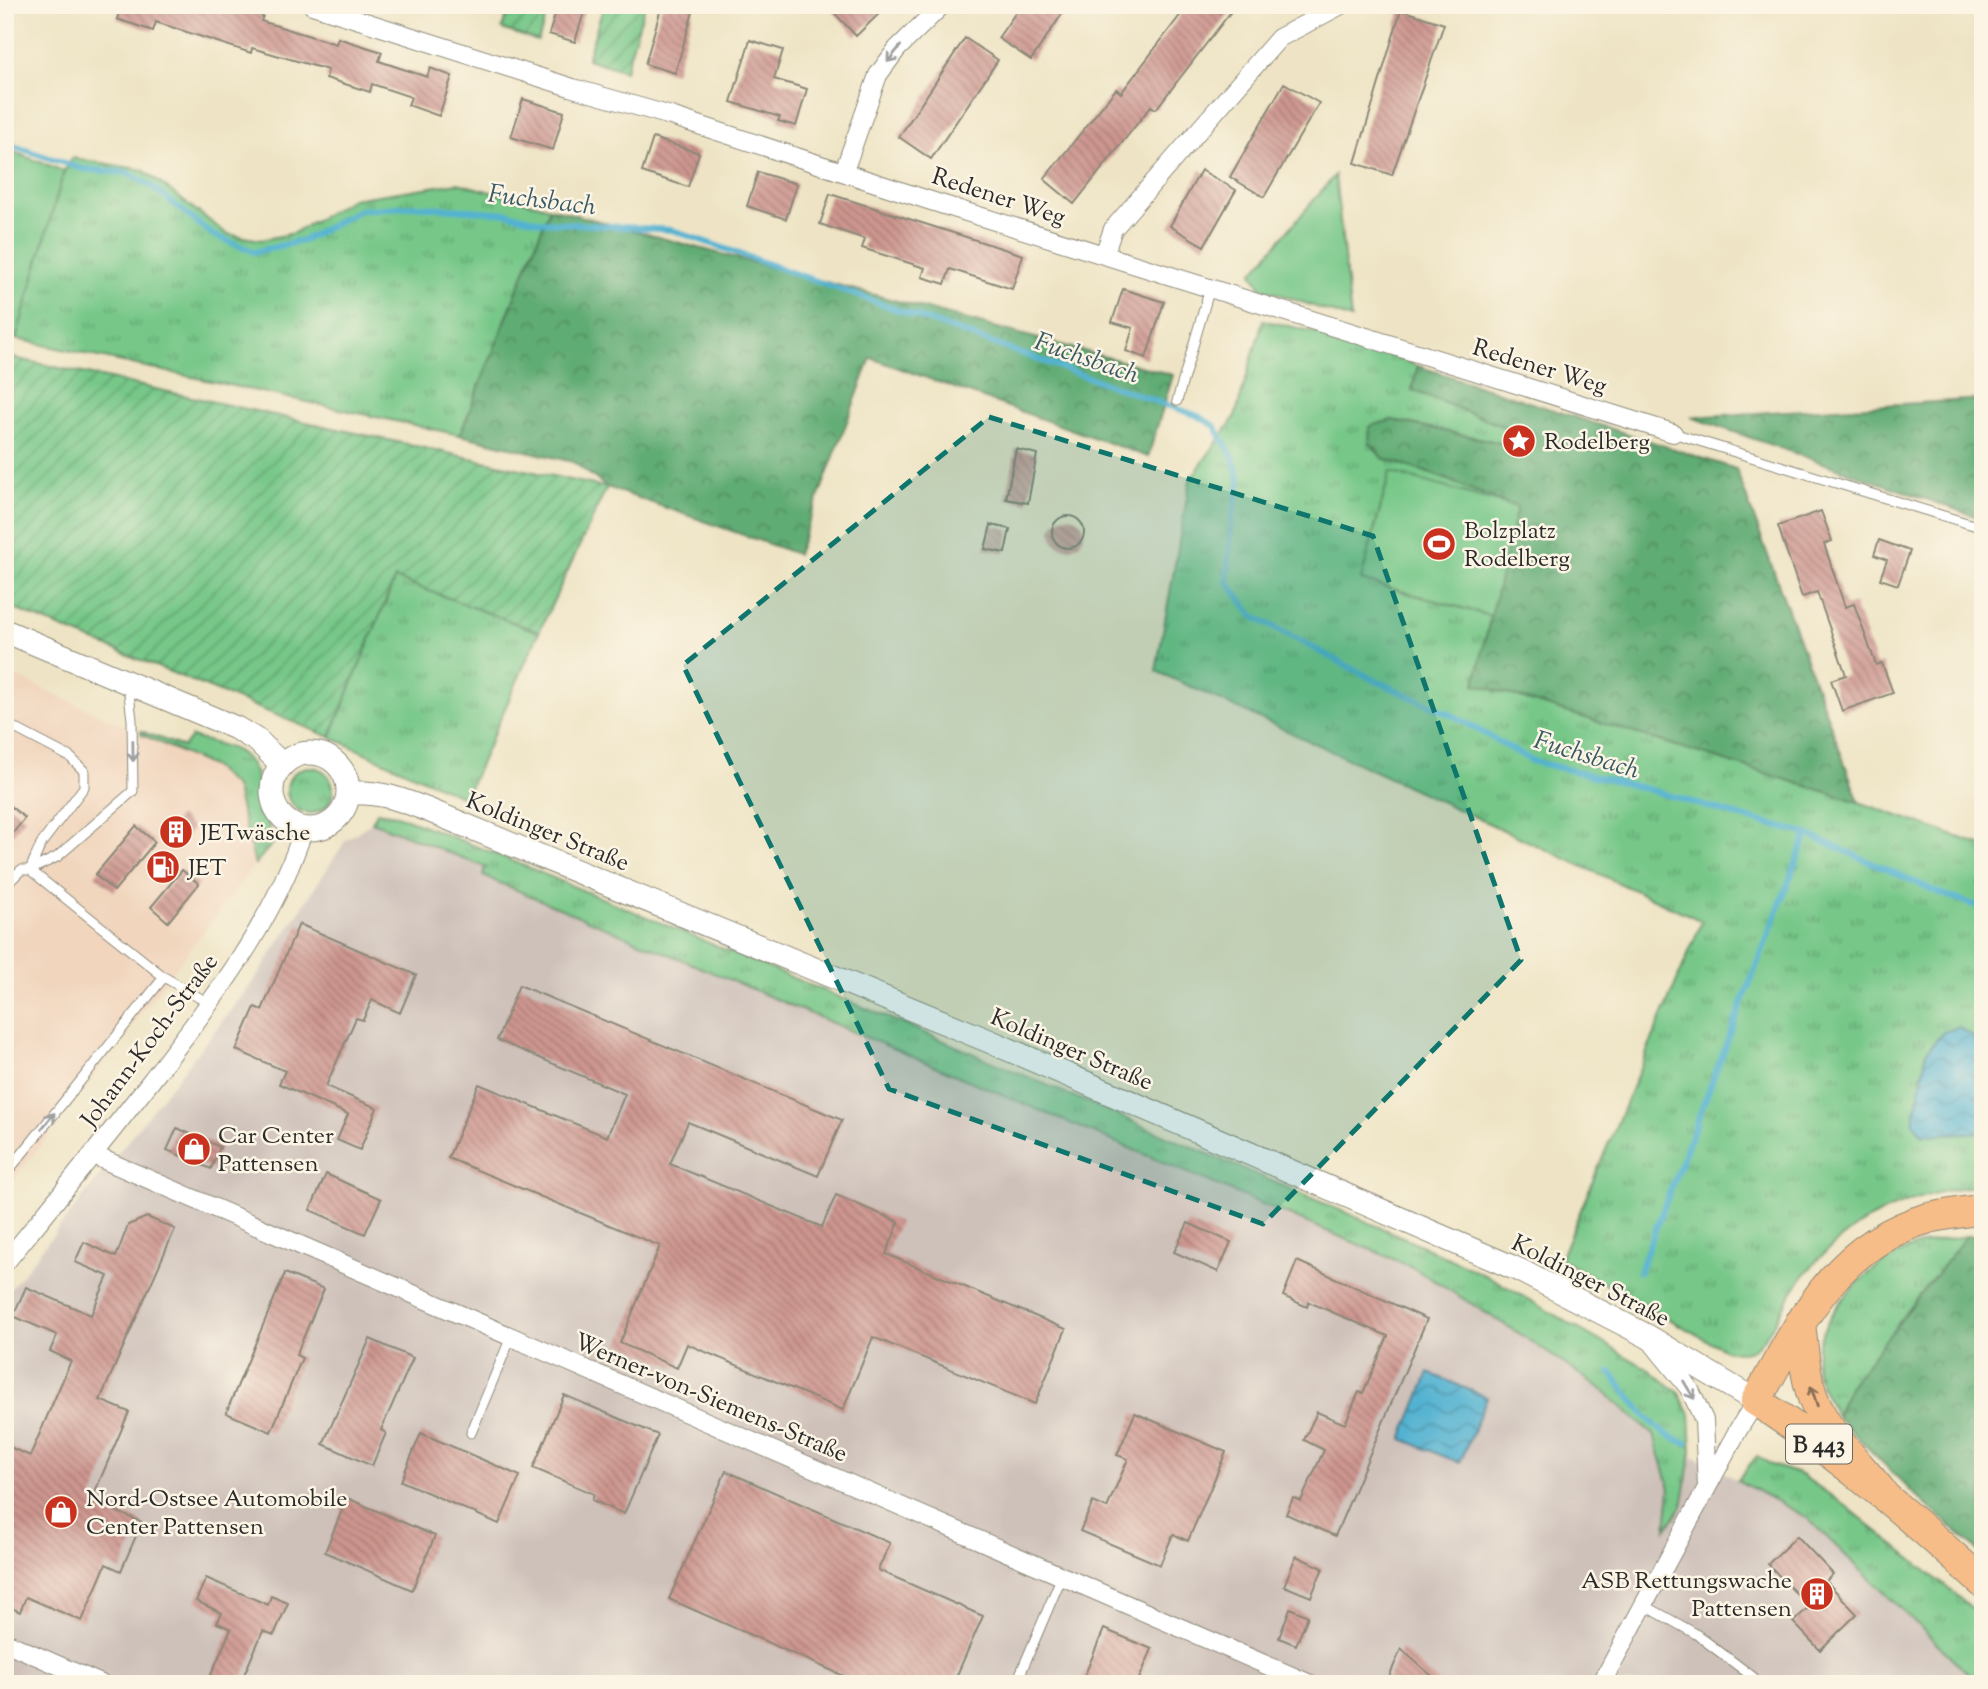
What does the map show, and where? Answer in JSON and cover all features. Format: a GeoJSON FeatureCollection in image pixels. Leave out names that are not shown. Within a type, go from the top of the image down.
{"type":"FeatureCollection","features":[{"type":"Feature","properties":{"kind":"main road"},"geometry":{"type":"LineString","coordinates":[[1756,1401],[1811,1304],[1856,1256],[1902,1228],[1927,1219],[1982,1210]]}},
{"type":"Feature","properties":{"kind":"main road"},"geometry":{"type":"LineString","coordinates":[[1800,1323],[1805,1366],[1813,1398],[1824,1420],[1881,1491]]}},
{"type":"Feature","properties":{"kind":"main road","name":"B 443"},"geometry":{"type":"LineString","coordinates":[[1756,1401],[1803,1432],[1881,1491],[1983,1583]]}},
{"type":"Feature","properties":{"kind":"street","name":"Redener Weg"},"geometry":{"type":"LineString","coordinates":[[312,5],[1673,433]]}},
{"type":"Feature","properties":{"kind":"street"},"geometry":{"type":"LineString","coordinates":[[844,171],[878,75],[897,49],[942,5]]}},
{"type":"Feature","properties":{"kind":"street"},"geometry":{"type":"LineString","coordinates":[[1104,255],[1114,229],[1279,38],[1334,8]]}},
{"type":"Feature","properties":{"kind":"street"},"geometry":{"type":"LineString","coordinates":[[5,631],[236,728],[258,741],[282,765]]}},
{"type":"Feature","properties":{"kind":"street"},"geometry":{"type":"LineString","coordinates":[[303,754],[325,756],[342,771],[348,793],[344,808],[334,821],[320,828],[304,828],[289,823],[283,817],[274,803],[272,787],[282,765],[303,754]]}},
{"type":"Feature","properties":{"kind":"street","name":"Koldinger Straße"},"geometry":{"type":"LineString","coordinates":[[348,793],[370,792],[398,798],[989,1041],[1519,1270],[1647,1336],[1756,1401]]}},
{"type":"Feature","properties":{"kind":"street","name":"Johann-Koch-Straße"},"geometry":{"type":"LineString","coordinates":[[5,1263],[210,1004],[273,905],[295,859],[304,828]]}},
{"type":"Feature","properties":{"kind":"street","name":"Werner-von-Siemens-Straße"},"geometry":{"type":"LineString","coordinates":[[93,1155],[1310,1684]]}},
{"type":"Feature","properties":{"kind":"street"},"geometry":{"type":"LineString","coordinates":[[1647,1336],[1689,1388],[1704,1420],[1707,1487]]}},
{"type":"Feature","properties":{"kind":"street"},"geometry":{"type":"LineString","coordinates":[[1601,1684],[1756,1401]]}},
{"type":"Feature","properties":{"kind":"street"},"geometry":{"type":"LineString","coordinates":[[5,1642],[101,1684]]}},
{"type":"Feature","properties":{"kind":"lane"},"geometry":{"type":"LineString","coordinates":[[1177,401],[1210,288]]}},
{"type":"Feature","properties":{"kind":"lane"},"geometry":{"type":"LineString","coordinates":[[1673,433],[1983,528]]}},
{"type":"Feature","properties":{"kind":"lane"},"geometry":{"type":"LineString","coordinates":[[5,886],[21,870],[30,870],[57,857],[134,792],[128,683]]}},
{"type":"Feature","properties":{"kind":"lane"},"geometry":{"type":"LineString","coordinates":[[5,723],[70,757],[84,771],[84,787],[41,844],[30,870]]}},
{"type":"Feature","properties":{"kind":"lane"},"geometry":{"type":"LineString","coordinates":[[30,870],[164,977],[210,1004]]}},
{"type":"Feature","properties":{"kind":"lane"},"geometry":{"type":"LineString","coordinates":[[5,1175],[164,977]]}},
{"type":"Feature","properties":{"kind":"lane"},"geometry":{"type":"LineString","coordinates":[[471,1433],[511,1337]]}},
{"type":"Feature","properties":{"kind":"lane"},"geometry":{"type":"LineString","coordinates":[[1016,1684],[1062,1576]]}},
{"type":"Feature","properties":{"kind":"lane"},"geometry":{"type":"LineString","coordinates":[[1644,1605],[1696,1634],[1753,1677]]}},
{"type":"Feature","properties":{"kind":"highlighted area"},"geometry":{"type":"Polygon","coordinates":[[[989,417],[1373,536],[1521,960],[1263,1224],[889,1089],[683,665],[989,417]]]}},
{"type":"Feature","properties":{"kind":"shaded area"},"geometry":{"type":"Polygon","coordinates":[[[5,671],[213,767],[235,787],[255,864],[5,1192],[5,671]]]}},
{"type":"Feature","properties":{"kind":"shaded area"},"geometry":{"type":"Polygon","coordinates":[[[372,822],[485,867],[483,876],[555,907],[1412,1267],[1600,1388],[1654,1435],[1806,1517],[1979,1684],[5,1684],[5,1296],[254,981],[346,840],[372,822]]]}},
{"type":"Feature","properties":{"kind":"green space"},"geometry":{"type":"Polygon","coordinates":[[[509,5],[550,5],[538,41],[502,29],[509,5]]]}},
{"type":"Feature","properties":{"kind":"green space"},"geometry":{"type":"Polygon","coordinates":[[[604,5],[645,5],[625,71],[587,59],[604,5]]]}},
{"type":"Feature","properties":{"kind":"green space"},"geometry":{"type":"Polygon","coordinates":[[[5,149],[64,171],[16,339],[5,337],[5,149]]]}},
{"type":"Feature","properties":{"kind":"green space"},"geometry":{"type":"Polygon","coordinates":[[[72,158],[143,170],[227,234],[261,240],[294,233],[352,199],[458,183],[550,208],[460,435],[16,339],[64,171],[72,158]]]}},
{"type":"Feature","properties":{"kind":"green space"},"geometry":{"type":"Polygon","coordinates":[[[1335,175],[1351,319],[1261,288],[1252,273],[1335,175]]]}},
{"type":"Feature","properties":{"kind":"green space"},"geometry":{"type":"Polygon","coordinates":[[[550,208],[1173,375],[1148,457],[871,358],[797,554],[607,487],[573,462],[460,435],[550,208]]]}},
{"type":"Feature","properties":{"kind":"green space"},"geometry":{"type":"Polygon","coordinates":[[[1263,320],[1358,342],[1418,366],[1412,390],[1533,438],[1530,449],[1392,420],[1382,458],[1435,475],[1517,507],[1390,473],[1361,580],[1491,616],[1476,684],[1859,802],[1983,846],[1983,1185],[1945,1191],[1907,1202],[1855,1228],[1807,1271],[1766,1335],[1749,1351],[1725,1350],[1560,1259],[1702,921],[1156,671],[1190,480],[1235,417],[1263,320]]]}},
{"type":"Feature","properties":{"kind":"green space"},"geometry":{"type":"Polygon","coordinates":[[[5,356],[607,487],[539,632],[395,578],[330,737],[5,605],[5,356]]]}},
{"type":"Feature","properties":{"kind":"green space"},"geometry":{"type":"Polygon","coordinates":[[[1418,366],[1736,469],[1859,802],[1475,684],[1516,507],[1435,475],[1382,458],[1369,442],[1370,426],[1392,420],[1530,449],[1532,438],[1412,390],[1418,366]]]}},
{"type":"Feature","properties":{"kind":"green space"},"geometry":{"type":"Polygon","coordinates":[[[1983,399],[1983,519],[1691,417],[1983,399]]]}},
{"type":"Feature","properties":{"kind":"green space","name":"Bolzplatz Rodelberg"},"geometry":{"type":"Polygon","coordinates":[[[1390,472],[1517,507],[1491,616],[1361,580],[1390,472]]]}},
{"type":"Feature","properties":{"kind":"green space"},"geometry":{"type":"Polygon","coordinates":[[[395,578],[539,632],[465,798],[330,737],[395,578]]]}},
{"type":"Feature","properties":{"kind":"green space"},"geometry":{"type":"Polygon","coordinates":[[[141,731],[183,747],[191,737],[212,742],[231,748],[247,759],[257,779],[260,806],[273,838],[273,843],[255,864],[235,787],[213,767],[141,734],[141,731]]]}},
{"type":"Feature","properties":{"kind":"green space"},"geometry":{"type":"Polygon","coordinates":[[[310,767],[326,774],[333,790],[326,806],[310,813],[294,806],[287,790],[294,774],[310,767]]]}},
{"type":"Feature","properties":{"kind":"green space"},"geometry":{"type":"Polygon","coordinates":[[[377,812],[397,815],[503,857],[930,1035],[1412,1241],[1495,1280],[1648,1369],[1678,1392],[1690,1414],[1692,1452],[1682,1506],[1666,1529],[1670,1489],[1654,1435],[1600,1388],[1412,1267],[483,876],[485,867],[372,822],[377,812]]]}},
{"type":"Feature","properties":{"kind":"green space"},"geometry":{"type":"Polygon","coordinates":[[[1983,1235],[1983,1555],[1914,1494],[1836,1416],[1849,1387],[1966,1236],[1983,1235]]]}},
{"type":"Feature","properties":{"kind":"green space"},"geometry":{"type":"Polygon","coordinates":[[[1967,1236],[1849,1387],[1836,1416],[1816,1371],[1817,1351],[1833,1313],[1861,1280],[1896,1255],[1927,1243],[1967,1236]]]}},
{"type":"Feature","properties":{"kind":"green space"},"geometry":{"type":"Polygon","coordinates":[[[1757,1456],[1772,1465],[1801,1475],[1845,1505],[1983,1617],[1983,1684],[1979,1684],[1806,1517],[1737,1480],[1757,1456]]]}},
{"type":"Feature","properties":{"kind":"water"},"geometry":{"type":"Polygon","coordinates":[[[1959,1027],[1983,1043],[1983,1132],[1923,1135],[1913,1123],[1927,1051],[1943,1032],[1959,1027]]]}},
{"type":"Feature","properties":{"kind":"water"},"geometry":{"type":"Polygon","coordinates":[[[1429,1373],[1487,1397],[1460,1463],[1402,1439],[1429,1373]]]}},
{"type":"Feature","properties":{"kind":"building"},"geometry":{"type":"Polygon","coordinates":[[[117,5],[231,5],[263,16],[261,21],[336,44],[338,38],[382,52],[379,61],[427,77],[430,68],[452,76],[439,116],[408,105],[411,97],[372,84],[370,92],[326,78],[328,70],[252,48],[251,53],[156,22],[153,31],[117,19],[120,10],[117,5]]]}},
{"type":"Feature","properties":{"kind":"building"},"geometry":{"type":"Polygon","coordinates":[[[558,5],[586,5],[575,42],[549,34],[558,5]]]}},
{"type":"Feature","properties":{"kind":"building"},"geometry":{"type":"Polygon","coordinates":[[[662,5],[695,5],[675,73],[645,64],[662,5]]]}},
{"type":"Feature","properties":{"kind":"building"},"geometry":{"type":"Polygon","coordinates":[[[827,5],[888,5],[856,36],[827,5]]]}},
{"type":"Feature","properties":{"kind":"building"},"geometry":{"type":"Polygon","coordinates":[[[1021,5],[1068,5],[1031,60],[998,38],[1021,5]]]}},
{"type":"Feature","properties":{"kind":"building"},"geometry":{"type":"Polygon","coordinates":[[[1188,5],[1236,5],[1156,109],[1151,106],[1074,204],[1044,179],[1116,89],[1121,93],[1188,5]]]}},
{"type":"Feature","properties":{"kind":"building"},"geometry":{"type":"Polygon","coordinates":[[[1401,10],[1444,24],[1392,175],[1355,163],[1401,10]]]}},
{"type":"Feature","properties":{"kind":"building"},"geometry":{"type":"Polygon","coordinates":[[[965,38],[998,60],[931,159],[899,137],[965,38]]]}},
{"type":"Feature","properties":{"kind":"building"},"geometry":{"type":"Polygon","coordinates":[[[750,40],[783,50],[774,79],[807,89],[796,126],[778,121],[780,117],[731,102],[750,40]]]}},
{"type":"Feature","properties":{"kind":"building"},"geometry":{"type":"Polygon","coordinates":[[[1284,83],[1319,103],[1264,197],[1230,177],[1284,83]]]}},
{"type":"Feature","properties":{"kind":"building"},"geometry":{"type":"Polygon","coordinates":[[[523,99],[564,112],[553,150],[511,137],[523,99]]]}},
{"type":"Feature","properties":{"kind":"building"},"geometry":{"type":"Polygon","coordinates":[[[653,138],[699,153],[688,187],[642,172],[653,138]]]}},
{"type":"Feature","properties":{"kind":"building"},"geometry":{"type":"Polygon","coordinates":[[[1201,170],[1236,190],[1204,246],[1170,226],[1201,170]]]}},
{"type":"Feature","properties":{"kind":"building"},"geometry":{"type":"Polygon","coordinates":[[[758,172],[797,184],[786,219],[747,206],[758,172]]]}},
{"type":"Feature","properties":{"kind":"building"},"geometry":{"type":"Polygon","coordinates":[[[830,194],[1023,255],[1012,289],[950,269],[945,284],[922,277],[925,268],[862,248],[865,239],[820,224],[830,194]]]}},
{"type":"Feature","properties":{"kind":"building"},"geometry":{"type":"Polygon","coordinates":[[[1123,289],[1164,302],[1146,358],[1126,351],[1133,328],[1112,322],[1123,289]]]}},
{"type":"Feature","properties":{"kind":"building"},"geometry":{"type":"Polygon","coordinates":[[[1016,449],[1037,454],[1028,503],[1006,499],[1016,449]]]}},
{"type":"Feature","properties":{"kind":"building"},"geometry":{"type":"Polygon","coordinates":[[[1821,511],[1832,541],[1824,544],[1845,607],[1854,604],[1876,665],[1882,663],[1893,693],[1842,711],[1831,680],[1846,675],[1817,592],[1802,597],[1778,526],[1821,511]]]}},
{"type":"Feature","properties":{"kind":"building"},"geometry":{"type":"Polygon","coordinates":[[[1068,516],[1079,521],[1084,532],[1079,543],[1068,548],[1057,543],[1052,532],[1057,521],[1068,516]]]}},
{"type":"Feature","properties":{"kind":"building"},"geometry":{"type":"Polygon","coordinates":[[[991,525],[1010,529],[1005,553],[985,549],[991,525]]]}},
{"type":"Feature","properties":{"kind":"building"},"geometry":{"type":"Polygon","coordinates":[[[1879,540],[1910,551],[1898,585],[1880,579],[1887,560],[1874,555],[1879,540]]]}},
{"type":"Feature","properties":{"kind":"building"},"geometry":{"type":"Polygon","coordinates":[[[5,802],[25,818],[5,843],[5,802]]]}},
{"type":"Feature","properties":{"kind":"building","name":"JETwäsche"},"geometry":{"type":"Polygon","coordinates":[[[179,816],[193,828],[179,846],[165,834],[179,816]]]}},
{"type":"Feature","properties":{"kind":"building"},"geometry":{"type":"Polygon","coordinates":[[[136,826],[155,842],[114,891],[95,875],[136,826]]]}},
{"type":"Feature","properties":{"kind":"building"},"geometry":{"type":"Polygon","coordinates":[[[182,870],[199,884],[168,922],[151,907],[182,870]]]}},
{"type":"Feature","properties":{"kind":"building"},"geometry":{"type":"Polygon","coordinates":[[[299,924],[416,975],[400,1013],[372,1000],[363,1020],[356,1018],[326,1086],[377,1108],[360,1150],[337,1140],[348,1114],[279,1084],[285,1071],[236,1050],[255,1007],[262,1010],[299,924]]]}},
{"type":"Feature","properties":{"kind":"building"},"geometry":{"type":"Polygon","coordinates":[[[519,985],[842,1120],[818,1176],[688,1122],[670,1164],[822,1227],[836,1195],[899,1222],[886,1254],[1066,1329],[1035,1404],[873,1337],[843,1410],[687,1344],[677,1368],[620,1343],[660,1246],[448,1158],[479,1084],[607,1137],[625,1094],[497,1040],[519,985]]]}},
{"type":"Feature","properties":{"kind":"building","name":"Car Center Pattensen"},"geometry":{"type":"Polygon","coordinates":[[[177,1128],[220,1147],[211,1169],[167,1150],[177,1128]]]}},
{"type":"Feature","properties":{"kind":"building"},"geometry":{"type":"Polygon","coordinates":[[[326,1174],[381,1199],[365,1234],[310,1210],[326,1174]]]}},
{"type":"Feature","properties":{"kind":"building","name":"Nord-Ostsee Automobile Center Pattensen"},"geometry":{"type":"Polygon","coordinates":[[[147,1217],[175,1229],[100,1400],[129,1412],[91,1501],[142,1522],[121,1571],[106,1564],[82,1621],[26,1597],[20,1612],[5,1605],[5,1445],[30,1456],[71,1361],[50,1351],[57,1335],[13,1316],[26,1287],[91,1315],[108,1276],[75,1262],[84,1242],[116,1257],[128,1225],[147,1217]]]}},
{"type":"Feature","properties":{"kind":"building"},"geometry":{"type":"Polygon","coordinates":[[[1188,1223],[1231,1242],[1218,1272],[1174,1252],[1188,1223]]]}},
{"type":"Feature","properties":{"kind":"building"},"geometry":{"type":"Polygon","coordinates":[[[1297,1261],[1427,1319],[1335,1536],[1286,1514],[1293,1498],[1301,1501],[1324,1450],[1304,1440],[1317,1412],[1345,1424],[1359,1392],[1363,1393],[1388,1336],[1309,1302],[1307,1307],[1283,1296],[1297,1261]]]}},
{"type":"Feature","properties":{"kind":"building"},"geometry":{"type":"Polygon","coordinates":[[[285,1273],[324,1289],[296,1355],[302,1358],[271,1432],[226,1413],[285,1273]]]}},
{"type":"Feature","properties":{"kind":"building"},"geometry":{"type":"Polygon","coordinates":[[[370,1339],[413,1358],[381,1430],[386,1433],[372,1466],[323,1444],[370,1339]]]}},
{"type":"Feature","properties":{"kind":"building"},"geometry":{"type":"Polygon","coordinates":[[[564,1395],[658,1435],[624,1514],[592,1500],[594,1494],[533,1468],[564,1395]]]}},
{"type":"Feature","properties":{"kind":"building"},"geometry":{"type":"Polygon","coordinates":[[[1135,1413],[1226,1452],[1188,1541],[1173,1534],[1160,1565],[1080,1531],[1093,1502],[1107,1508],[1128,1459],[1117,1455],[1135,1413]]]}},
{"type":"Feature","properties":{"kind":"building"},"geometry":{"type":"Polygon","coordinates":[[[421,1433],[520,1476],[499,1524],[401,1481],[421,1433]]]}},
{"type":"Feature","properties":{"kind":"building"},"geometry":{"type":"Polygon","coordinates":[[[726,1471],[890,1543],[878,1570],[983,1616],[953,1684],[862,1684],[669,1599],[726,1471]]]}},
{"type":"Feature","properties":{"kind":"building"},"geometry":{"type":"Polygon","coordinates":[[[347,1498],[435,1536],[412,1590],[325,1552],[347,1498]]]}},
{"type":"Feature","properties":{"kind":"building","name":"ASB Rettungswache Pattensen"},"geometry":{"type":"Polygon","coordinates":[[[1797,1536],[1833,1574],[1826,1581],[1857,1614],[1820,1650],[1793,1622],[1809,1607],[1768,1564],[1797,1536]]]}},
{"type":"Feature","properties":{"kind":"building"},"geometry":{"type":"Polygon","coordinates":[[[1296,1556],[1323,1568],[1311,1597],[1284,1586],[1296,1556]]]}},
{"type":"Feature","properties":{"kind":"building"},"geometry":{"type":"Polygon","coordinates":[[[206,1578],[268,1605],[271,1596],[288,1603],[274,1635],[263,1631],[240,1684],[207,1684],[231,1629],[217,1623],[222,1613],[196,1601],[206,1578]]]}},
{"type":"Feature","properties":{"kind":"building"},"geometry":{"type":"Polygon","coordinates":[[[1290,1608],[1308,1616],[1296,1645],[1279,1638],[1290,1608]]]}},
{"type":"Feature","properties":{"kind":"building"},"geometry":{"type":"Polygon","coordinates":[[[1104,1629],[1152,1649],[1137,1684],[1081,1684],[1104,1629]]]}},
{"type":"Feature","properties":{"kind":"building"},"geometry":{"type":"Polygon","coordinates":[[[1401,1649],[1441,1684],[1386,1684],[1401,1649]]]}},
{"type":"Feature","properties":{"kind":"waterway","name":"Fuchsbach"},"geometry":{"type":"LineString","coordinates":[[5,143],[82,169],[128,173],[152,187],[213,235],[255,252],[304,240],[360,210],[415,206],[507,213],[542,222],[672,230],[1198,416],[1215,426],[1232,456],[1240,481],[1231,525],[1227,581],[1253,616],[1374,680],[1454,716],[1532,761],[1647,789],[1807,834],[1942,894],[1983,908]]}},
{"type":"Feature","properties":{"kind":"waterway"},"geometry":{"type":"LineString","coordinates":[[1639,1272],[1807,834]]}},
{"type":"Feature","properties":{"kind":"waterway"},"geometry":{"type":"LineString","coordinates":[[1610,1372],[1653,1423],[1663,1432],[1687,1443]]}},
{"type":"Feature","properties":{"kind":"place","name":"Rodelberg"},"geometry":{"type":"Point","coordinates":[1519,441]}},
{"type":"Feature","properties":{"kind":"place","name":"Bolzplatz Rodelberg"},"geometry":{"type":"Point","coordinates":[1439,544]}},
{"type":"Feature","properties":{"kind":"place","name":"JETwäsche"},"geometry":{"type":"Point","coordinates":[176,832]}},
{"type":"Feature","properties":{"kind":"place","name":"JET"},"geometry":{"type":"Point","coordinates":[163,867]}},
{"type":"Feature","properties":{"kind":"place","name":"Car Center Pattensen"},"geometry":{"type":"Point","coordinates":[194,1149]}},
{"type":"Feature","properties":{"kind":"place","name":"Nord-Ostsee Automobile Center Pattensen"},"geometry":{"type":"Point","coordinates":[61,1512]}},
{"type":"Feature","properties":{"kind":"place","name":"ASB Rettungswache Pattensen"},"geometry":{"type":"Point","coordinates":[1817,1594]}}]}
